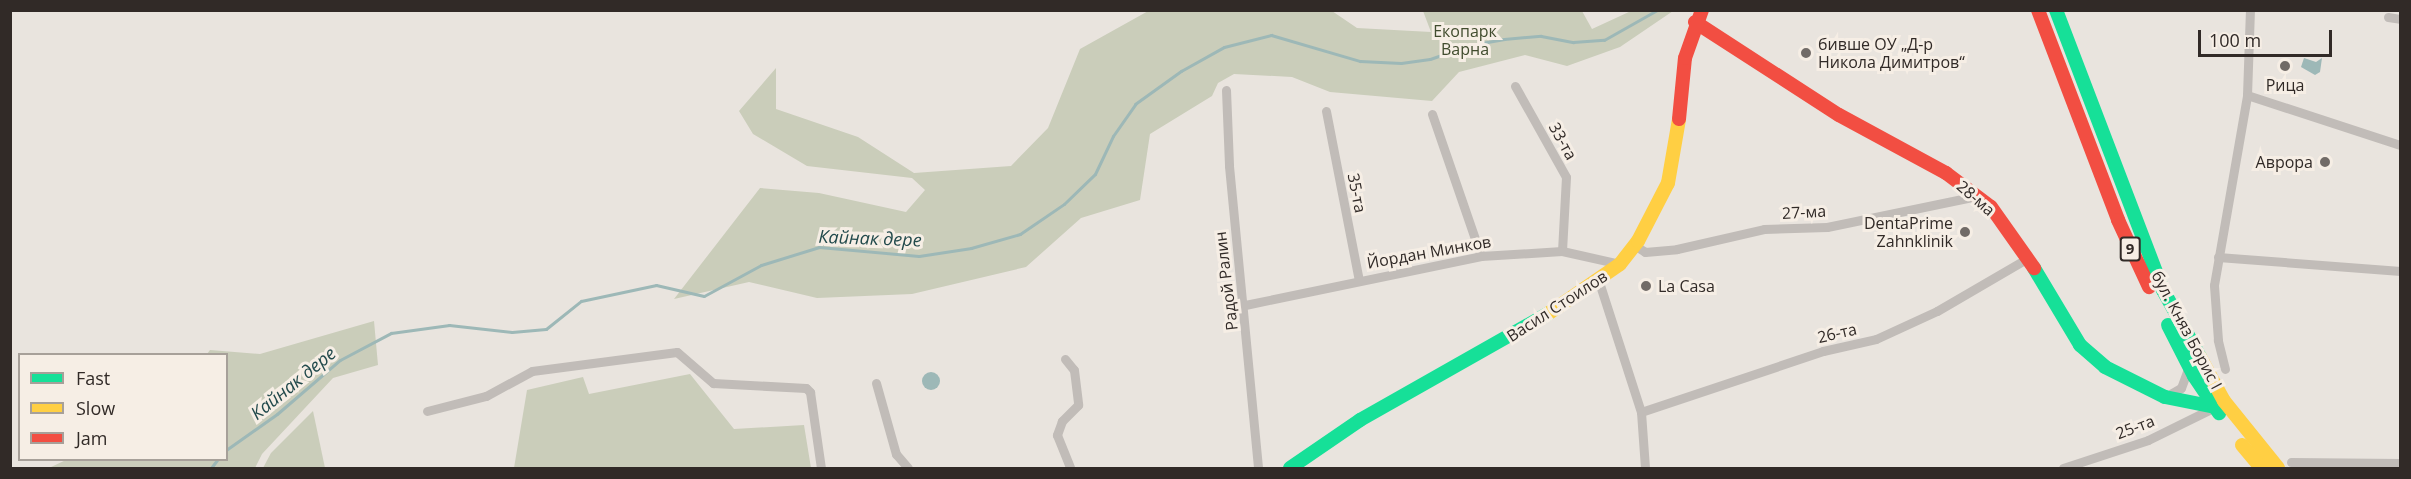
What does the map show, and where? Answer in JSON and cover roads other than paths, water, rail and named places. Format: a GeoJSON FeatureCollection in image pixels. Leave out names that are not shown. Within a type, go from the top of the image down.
{"type":"FeatureCollection","features":[{"type":"Feature","properties":{"kind":"main road","name":"бул. Княз Борис I"},"geometry":{"type":"LineString","coordinates":[[2038,10],[2127,240],[2189,366],[2215,407],[2261,468]]}},
{"type":"Feature","properties":{"kind":"main road","name":"бул. Княз Борис I"},"geometry":{"type":"LineString","coordinates":[[2056,10],[2113,157],[2147,254],[2179,322],[2224,400],[2278,468]]}},
{"type":"Feature","properties":{"kind":"main road"},"geometry":{"type":"LineString","coordinates":[[2064,10],[2113,157]]}},
{"type":"Feature","properties":{"kind":"main road","name":"28-ма"},"geometry":{"type":"LineString","coordinates":[[1699,16],[1839,115],[1946,173],[1990,207],[2028,258],[2080,345],[2105,367],[2165,397],[2215,407]]}},
{"type":"Feature","properties":{"kind":"main road","name":"Васил Стоилов"},"geometry":{"type":"LineString","coordinates":[[1290,468],[1360,420],[1599,282],[1620,264],[1634,245],[1668,183],[1676,151],[1685,58],[1699,16]]}},
{"type":"Feature","properties":{"kind":"street"},"geometry":{"type":"LineString","coordinates":[[2225,369],[2215,316],[2218,257],[2247,95],[2250,10]]}},
{"type":"Feature","properties":{"kind":"street"},"geometry":{"type":"LineString","coordinates":[[2388,17],[2400,19]]}},
{"type":"Feature","properties":{"kind":"street","name":"33-та"},"geometry":{"type":"LineString","coordinates":[[1515,86],[1566,177],[1562,251]]}},
{"type":"Feature","properties":{"kind":"street","name":"Радой Ралин"},"geometry":{"type":"LineString","coordinates":[[1226,90],[1229,166],[1245,305],[1258,468]]}},
{"type":"Feature","properties":{"kind":"street"},"geometry":{"type":"LineString","coordinates":[[2247,95],[2400,145]]}},
{"type":"Feature","properties":{"kind":"street","name":"35-та"},"geometry":{"type":"LineString","coordinates":[[1326,111],[1359,280]]}},
{"type":"Feature","properties":{"kind":"street"},"geometry":{"type":"LineString","coordinates":[[1432,114],[1481,256]]}},
{"type":"Feature","properties":{"kind":"street","name":"27-ма"},"geometry":{"type":"LineString","coordinates":[[1634,245],[1645,252],[1677,249],[1764,229],[1827,227],[1977,196]]}},
{"type":"Feature","properties":{"kind":"street","name":"Йордан Минков"},"geometry":{"type":"LineString","coordinates":[[1245,305],[1481,256],[1562,251],[1620,264]]}},
{"type":"Feature","properties":{"kind":"street"},"geometry":{"type":"LineString","coordinates":[[2218,257],[2400,272]]}},
{"type":"Feature","properties":{"kind":"street","name":"26-та"},"geometry":{"type":"LineString","coordinates":[[1641,412],[1823,351],[1876,339],[1937,311],[2028,258]]}},
{"type":"Feature","properties":{"kind":"street"},"geometry":{"type":"LineString","coordinates":[[1599,282],[1641,412],[1645,468]]}},
{"type":"Feature","properties":{"kind":"street"},"geometry":{"type":"LineString","coordinates":[[427,411],[486,396],[532,371],[667,351],[677,352],[712,383],[801,385],[810,392],[821,468]]}},
{"type":"Feature","properties":{"kind":"street"},"geometry":{"type":"LineString","coordinates":[[1065,359],[1074,370],[1078,405],[1062,421],[1056,435],[1070,468]]}},
{"type":"Feature","properties":{"kind":"street"},"geometry":{"type":"LineString","coordinates":[[2165,397],[2181,388],[2189,366]]}},
{"type":"Feature","properties":{"kind":"street"},"geometry":{"type":"LineString","coordinates":[[876,383],[896,454],[908,468]]}},
{"type":"Feature","properties":{"kind":"street","name":"25-та"},"geometry":{"type":"LineString","coordinates":[[2063,468],[2148,440],[2215,407]]}},
{"type":"Feature","properties":{"kind":"street"},"geometry":{"type":"LineString","coordinates":[[2291,462],[2400,463]]}},
{"type":"Feature","properties":{"kind":"water"},"geometry":{"type":"Polygon","coordinates":[[[2304,58],[2316,62],[2322,58],[2320,72],[2315,75],[2301,67],[2304,58]]]}},
{"type":"Feature","properties":{"kind":"water"},"geometry":{"type":"Polygon","coordinates":[[[931,372],[937,375],[940,381],[937,387],[931,390],[925,387],[922,381],[925,375],[931,372]]]}},
{"type":"Feature","properties":{"kind":"waterway","name":"Кайнак дере"},"geometry":{"type":"LineString","coordinates":[[228,449],[277,414],[340,360],[391,333],[449,325],[512,332],[546,329],[581,301],[656,285],[704,296],[761,265],[819,247],[919,256],[971,248],[1020,234],[1064,204],[1095,174],[1113,136],[1135,104],[1181,71],[1224,47],[1271,35],[1360,61],[1401,63],[1430,59],[1470,45],[1504,39],[1541,36],[1573,42],[1604,40],[1657,10]]}},
{"type":"Feature","properties":{"kind":"waterway","name":"Кайнак дере"},"geometry":{"type":"LineString","coordinates":[[211,468],[216,461]]}},
{"type":"Feature","properties":{"kind":"place","name":"бивше ОУ „Д-р Никола Димитров“"},"geometry":{"type":"Point","coordinates":[1806,53]}},
{"type":"Feature","properties":{"kind":"place","name":"Рица"},"geometry":{"type":"Point","coordinates":[2285,66]}},
{"type":"Feature","properties":{"kind":"place","name":"Аврора"},"geometry":{"type":"Point","coordinates":[2325,162]}},
{"type":"Feature","properties":{"kind":"place","name":"DentaPrime Zahnklinik"},"geometry":{"type":"Point","coordinates":[1965,232]}},
{"type":"Feature","properties":{"kind":"place","name":"La Casa"},"geometry":{"type":"Point","coordinates":[1646,286]}},
{"type":"Feature","properties":{"kind":"park label","name":"Екопарк Варна"},"geometry":{"type":"Point","coordinates":[1465,40]}}]}
